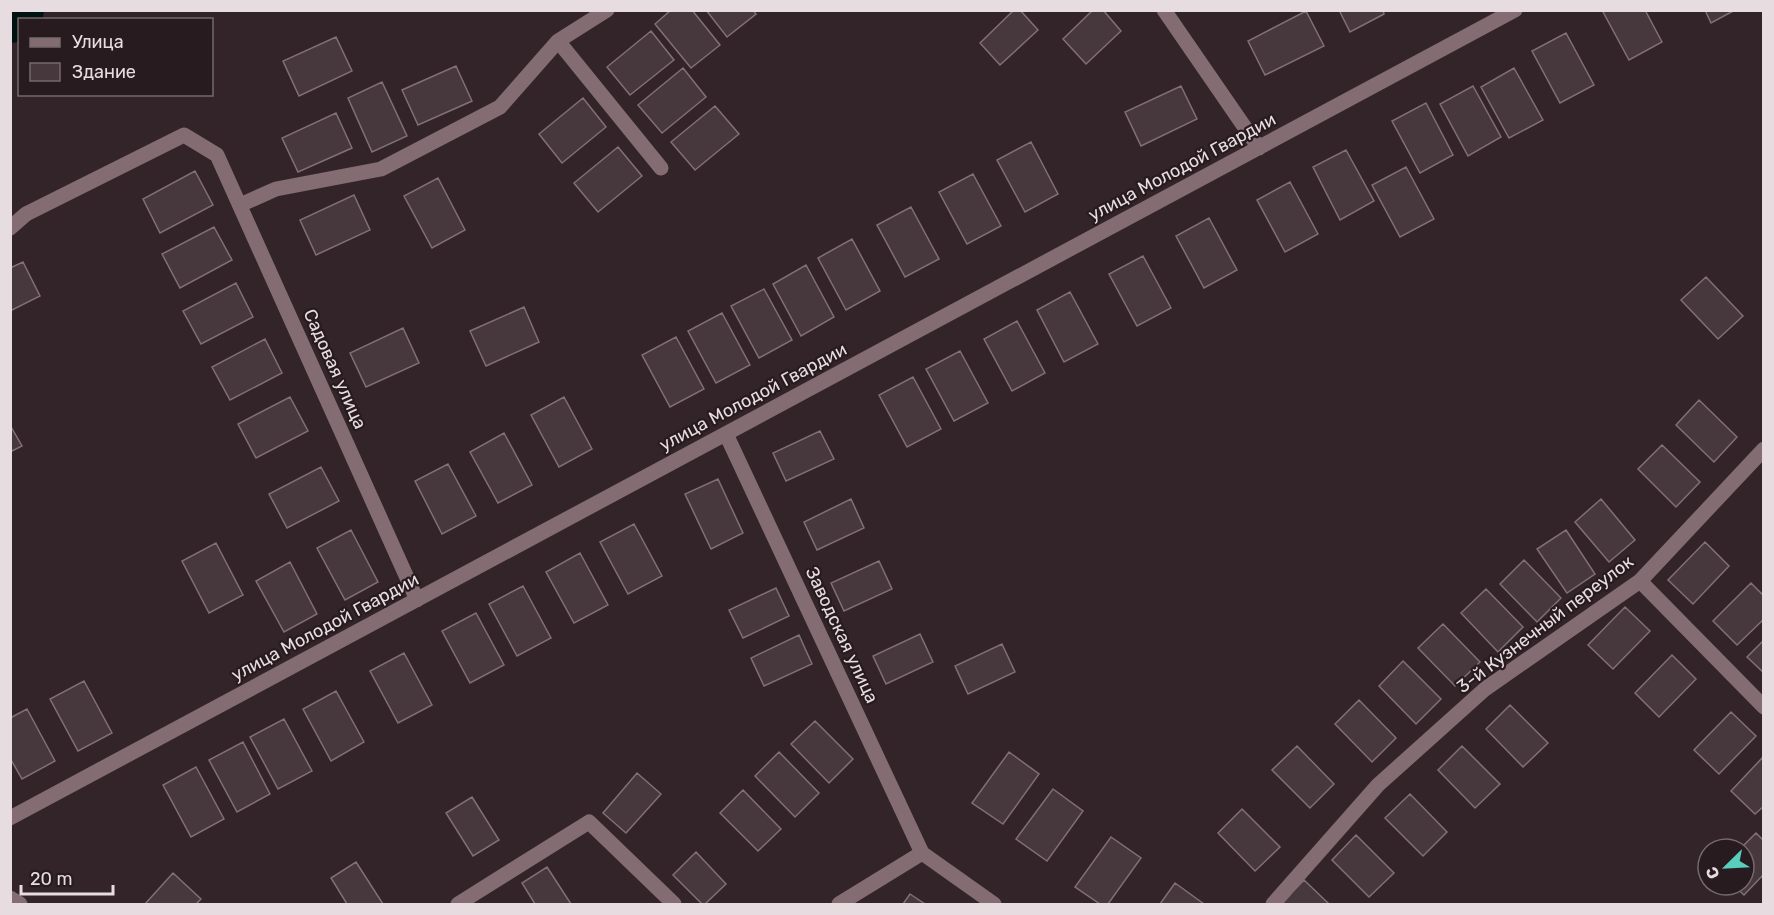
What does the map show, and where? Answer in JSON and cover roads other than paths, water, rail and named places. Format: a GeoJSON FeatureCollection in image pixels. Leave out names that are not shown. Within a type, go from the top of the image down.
{"type":"FeatureCollection","features":[{"type":"Feature","properties":{"kind":"street"},"geometry":{"type":"LineString","coordinates":[[240,205],[276,189],[381,169],[500,107],[558,41],[607,10]]}},
{"type":"Feature","properties":{"kind":"street"},"geometry":{"type":"LineString","coordinates":[[1164,10],[1259,148]]}},
{"type":"Feature","properties":{"kind":"street","name":"улица Молодой Гвардии"},"geometry":{"type":"LineString","coordinates":[[10,818],[1515,10]]}},
{"type":"Feature","properties":{"kind":"street"},"geometry":{"type":"LineString","coordinates":[[558,41],[662,168]]}},
{"type":"Feature","properties":{"kind":"street","name":"Садовая улица"},"geometry":{"type":"LineString","coordinates":[[10,228],[26,214],[184,135],[217,155],[417,600]]}},
{"type":"Feature","properties":{"kind":"street","name":"Заводская улица"},"geometry":{"type":"LineString","coordinates":[[726,434],[922,853],[994,904]]}},
{"type":"Feature","properties":{"kind":"street","name":"3-й Кузнечный переулок"},"geometry":{"type":"LineString","coordinates":[[1273,904],[1378,785],[1477,697],[1640,581],[1764,448]]}},
{"type":"Feature","properties":{"kind":"street"},"geometry":{"type":"LineString","coordinates":[[1640,581],[1764,707]]}},
{"type":"Feature","properties":{"kind":"street"},"geometry":{"type":"LineString","coordinates":[[458,904],[589,822],[674,904]]}},
{"type":"Feature","properties":{"kind":"street"},"geometry":{"type":"LineString","coordinates":[[838,904],[922,853]]}},
{"type":"Feature","properties":{"kind":"street"},"geometry":{"type":"LineString","coordinates":[[10,898],[20,904]]}},
{"type":"Feature","properties":{"kind":"waterway"},"geometry":{"type":"LineString","coordinates":[[10,15],[16,10]]}}]}
